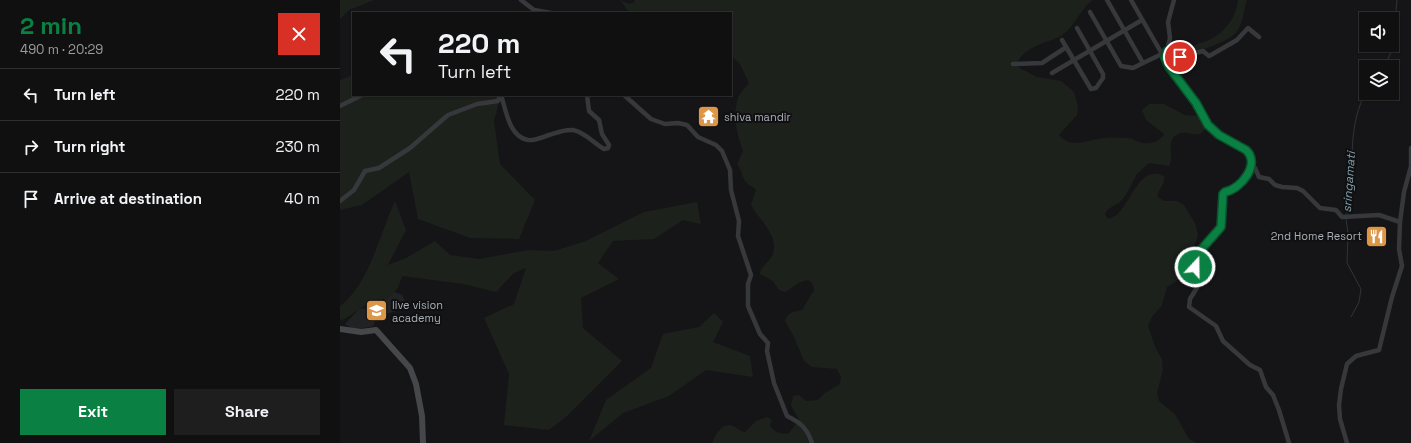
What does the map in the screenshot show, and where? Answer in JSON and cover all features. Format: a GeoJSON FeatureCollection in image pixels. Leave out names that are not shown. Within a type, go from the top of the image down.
{"type":"FeatureCollection","features":[{"type":"Feature","properties":{"kind":"street"},"geometry":{"type":"LineString","coordinates":[[521,0],[534,10],[545,12]]}},
{"type":"Feature","properties":{"kind":"street"},"geometry":{"type":"LineString","coordinates":[[1106,0],[1143,63]]}},
{"type":"Feature","properties":{"kind":"street"},"geometry":{"type":"LineString","coordinates":[[1131,0],[1162,54]]}},
{"type":"Feature","properties":{"kind":"street"},"geometry":{"type":"LineString","coordinates":[[1174,0],[1168,22],[1170,38],[1165,58],[1169,67],[1196,103],[1208,125],[1219,135],[1238,144],[1248,152],[1251,166],[1242,182],[1236,188],[1223,194],[1221,227],[1192,260],[1195,267],[1204,278],[1190,299],[1189,307],[1216,326],[1223,341],[1250,365],[1260,370],[1266,387],[1273,395],[1280,410],[1289,443]]}},
{"type":"Feature","properties":{"kind":"street"},"geometry":{"type":"LineString","coordinates":[[1090,12],[1121,66],[1133,68],[1167,51]]}},
{"type":"Feature","properties":{"kind":"street"},"geometry":{"type":"LineString","coordinates":[[1052,73],[1142,20]]}},
{"type":"Feature","properties":{"kind":"street"},"geometry":{"type":"LineString","coordinates":[[1062,40],[1065,48],[1091,90],[1096,88],[1103,78],[1103,74],[1077,28]]}},
{"type":"Feature","properties":{"kind":"street"},"geometry":{"type":"LineString","coordinates":[[1167,51],[1180,57],[1203,51],[1209,56],[1237,40],[1248,28],[1259,37]]}},
{"type":"Feature","properties":{"kind":"street"},"geometry":{"type":"LineString","coordinates":[[1013,64],[1042,63],[1065,48]]}},
{"type":"Feature","properties":{"kind":"street"},"geometry":{"type":"LineString","coordinates":[[340,106],[360,96]]}},
{"type":"Feature","properties":{"kind":"street"},"geometry":{"type":"LineString","coordinates":[[340,201],[354,190],[365,171],[379,168],[410,148],[448,115],[477,104],[498,101],[500,96]]}},
{"type":"Feature","properties":{"kind":"street"},"geometry":{"type":"LineString","coordinates":[[501,96],[509,121],[516,134],[522,138],[529,141],[563,130],[572,130],[584,134],[604,149],[608,148],[609,145],[602,134],[601,125],[588,107],[587,96]]}},
{"type":"Feature","properties":{"kind":"street"},"geometry":{"type":"LineString","coordinates":[[625,96],[651,119],[665,124],[678,123],[687,125],[698,137],[716,145],[722,151],[730,170],[731,190],[739,221],[738,236],[750,275],[748,284],[748,306],[760,334],[768,343],[767,351],[774,383],[787,416],[801,423],[808,432],[812,443]]}},
{"type":"Feature","properties":{"kind":"street"},"geometry":{"type":"LineString","coordinates":[[1347,443],[1340,419],[1339,397],[1347,364],[1351,359],[1379,350],[1392,297],[1402,266],[1399,249],[1400,222],[1404,192],[1411,166],[1411,148]]}},
{"type":"Feature","properties":{"kind":"street"},"geometry":{"type":"LineString","coordinates":[[1251,166],[1255,168],[1259,177],[1269,179],[1275,185],[1292,187],[1303,191],[1320,208],[1336,210],[1342,217],[1349,218],[1358,215],[1378,215],[1400,222]]}},
{"type":"Feature","properties":{"kind":"street"},"geometry":{"type":"LineString","coordinates":[[340,329],[361,332],[376,330],[406,363],[416,384],[422,416],[423,443]]}},
{"type":"Feature","properties":{"kind":"shaded area"},"geometry":{"type":"Polygon","coordinates":[[[340,0],[374,0],[349,10],[340,19],[340,0]]]}},
{"type":"Feature","properties":{"kind":"shaded area"},"geometry":{"type":"Polygon","coordinates":[[[620,0],[629,4],[635,2],[634,0],[1093,0],[1088,4],[1064,34],[1027,51],[1019,61],[1018,67],[1037,77],[1061,81],[1074,92],[1078,106],[1077,115],[1059,135],[1069,142],[1075,143],[1107,138],[1129,138],[1140,142],[1152,143],[1160,139],[1164,134],[1146,120],[1142,110],[1149,104],[1164,104],[1185,115],[1200,116],[1205,122],[1205,129],[1200,134],[1181,133],[1176,135],[1171,142],[1171,162],[1169,166],[1149,163],[1137,174],[1126,195],[1120,202],[1107,210],[1105,214],[1108,219],[1116,216],[1139,183],[1146,176],[1154,174],[1164,176],[1164,182],[1158,197],[1164,201],[1177,201],[1184,205],[1195,223],[1198,235],[1192,254],[1180,259],[1177,263],[1177,280],[1167,287],[1162,305],[1152,317],[1148,326],[1156,349],[1162,359],[1163,370],[1157,393],[1159,401],[1175,414],[1189,439],[1197,443],[712,443],[717,433],[726,425],[733,426],[745,432],[756,421],[767,417],[772,420],[770,425],[775,431],[786,434],[789,433],[799,420],[791,405],[793,396],[799,395],[806,401],[818,400],[825,393],[840,384],[841,377],[837,369],[812,367],[804,361],[793,335],[785,321],[789,314],[802,310],[814,290],[812,284],[806,280],[785,292],[779,290],[773,281],[760,274],[772,256],[774,242],[768,229],[751,205],[756,190],[743,178],[737,164],[743,151],[735,119],[736,105],[739,96],[749,83],[740,64],[732,57],[732,12],[629,12],[620,0]]]}},
{"type":"Feature","properties":{"kind":"shaded area"},"geometry":{"type":"Polygon","coordinates":[[[1238,0],[1247,0],[1241,23],[1238,30],[1234,34],[1228,39],[1213,46],[1184,54],[1189,48],[1211,39],[1226,28],[1233,18],[1238,0]]]}},
{"type":"Feature","properties":{"kind":"shaded area"},"geometry":{"type":"Polygon","coordinates":[[[352,75],[352,96],[501,96],[494,121],[500,164],[535,200],[519,239],[470,238],[418,219],[409,172],[362,205],[340,210],[340,80],[352,75]]]}},
{"type":"Feature","properties":{"kind":"shaded area"},"geometry":{"type":"Polygon","coordinates":[[[395,201],[406,230],[388,265],[406,258],[435,241],[450,255],[479,259],[528,250],[554,251],[586,241],[644,212],[697,202],[701,224],[683,220],[654,239],[613,241],[598,263],[619,279],[581,298],[583,328],[622,361],[567,416],[549,430],[504,425],[509,374],[484,318],[514,304],[526,268],[514,273],[496,292],[463,284],[402,276],[398,288],[387,299],[374,300],[343,320],[340,319],[340,306],[350,297],[366,272],[395,201]]]}},
{"type":"Feature","properties":{"kind":"shaded area","name":"live vision academy"},"geometry":{"type":"Polygon","coordinates":[[[393,291],[402,295],[408,307],[377,317],[373,326],[354,330],[345,324],[359,309],[377,307],[393,291]]]}},
{"type":"Feature","properties":{"kind":"shaded area"},"geometry":{"type":"Polygon","coordinates":[[[714,313],[723,322],[713,342],[750,356],[753,377],[706,370],[669,396],[623,413],[589,441],[606,400],[651,368],[663,334],[699,327],[714,313]]]}},
{"type":"Feature","properties":{"kind":"waterway","name":"sringamati"},"geometry":{"type":"LineString","coordinates":[[1387,60],[1395,44],[1394,31],[1397,0]]}},
{"type":"Feature","properties":{"kind":"waterway","name":"sringamati"},"geometry":{"type":"LineString","coordinates":[[1347,214],[1351,189],[1354,128],[1363,100]]}},
{"type":"Feature","properties":{"kind":"waterway","name":"sringamati"},"geometry":{"type":"LineString","coordinates":[[1346,219],[1348,233],[1347,263],[1361,289],[1359,302],[1351,317]]}},
{"type":"Feature","properties":{"kind":"place","name":"shiva mandir"},"geometry":{"type":"Point","coordinates":[709,117]}},
{"type":"Feature","properties":{"kind":"place","name":"2nd Home Resort"},"geometry":{"type":"Point","coordinates":[1377,236]}},
{"type":"Feature","properties":{"kind":"place","name":"live vision academy"},"geometry":{"type":"Point","coordinates":[376,311]}},
{"type":"Feature","properties":{"kind":"route"},"geometry":{"type":"LineString","coordinates":[[1180,57],[1167,51],[1165,58],[1169,67],[1178,77],[1183,88],[1196,103],[1203,118],[1219,135],[1243,147],[1248,152],[1251,161],[1251,166],[1242,182],[1236,188],[1223,194],[1221,227],[1192,260],[1195,267]]}}]}
